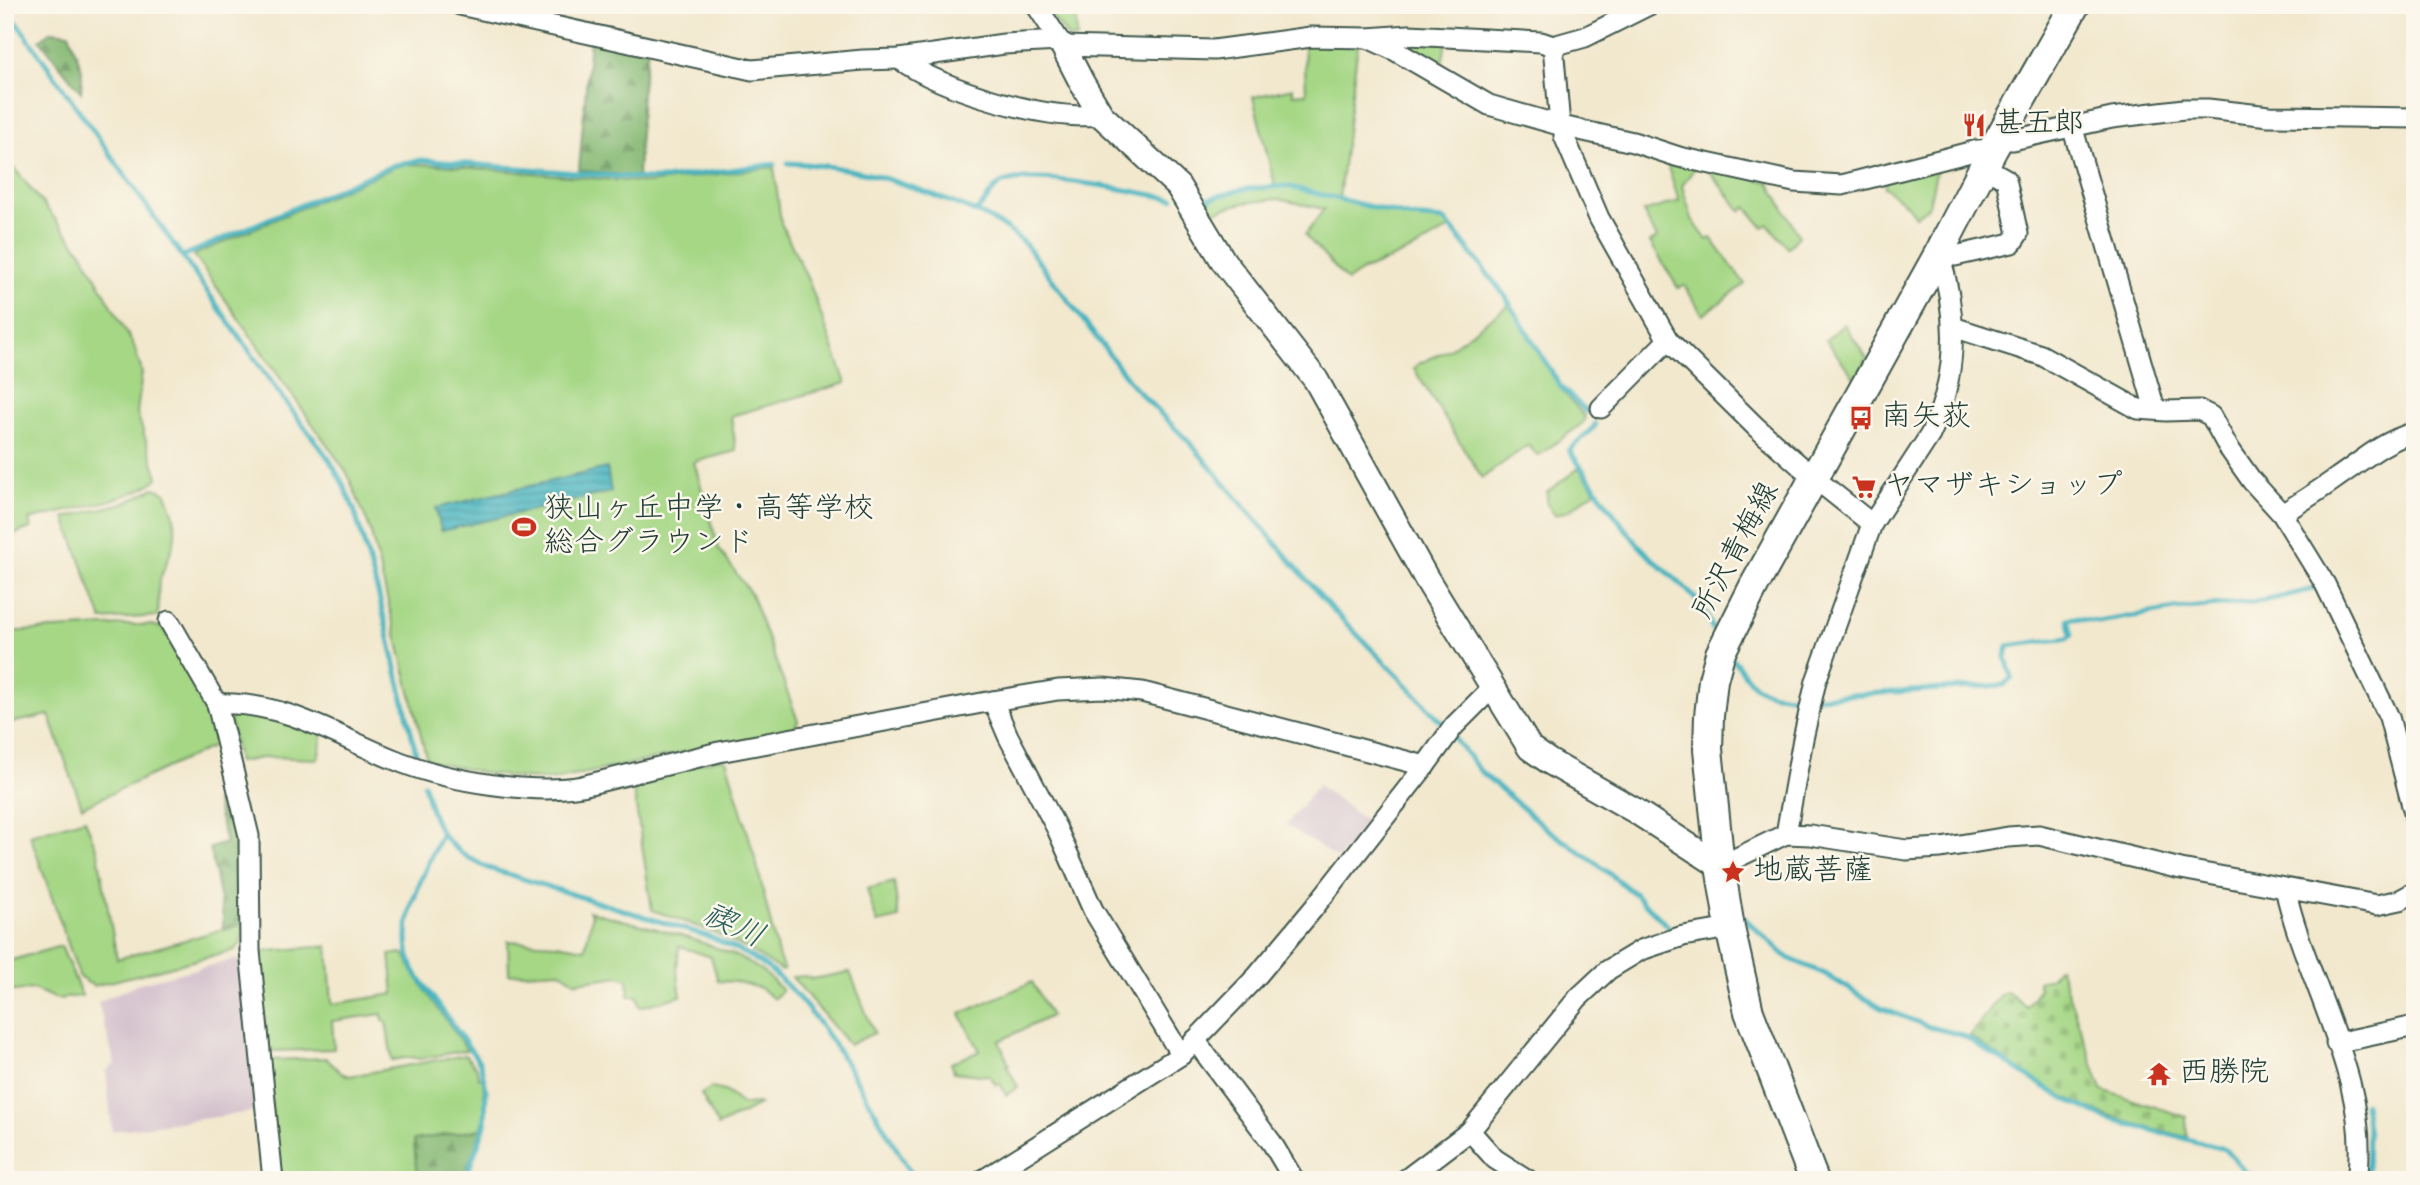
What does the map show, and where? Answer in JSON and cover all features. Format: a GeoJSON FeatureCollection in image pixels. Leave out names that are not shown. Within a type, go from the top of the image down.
{"type":"FeatureCollection","features":[{"type":"Feature","properties":{"kind":"main road","name":"所沢青梅線"},"geometry":{"type":"LineString","coordinates":[[1814,1180],[1749,1012],[1729,920],[1720,866],[1708,749],[1713,680],[1720,654],[1754,586],[2075,5]]}},
{"type":"Feature","properties":{"kind":"street"},"geometry":{"type":"LineString","coordinates":[[460,5],[752,70],[899,59],[1004,44],[1062,43],[1214,50],[1311,37],[1423,35],[1541,42],[1553,46],[1584,37],[1649,5]]}},
{"type":"Feature","properties":{"kind":"street"},"geometry":{"type":"LineString","coordinates":[[1036,5],[1062,43],[1101,114],[1178,186],[1224,261],[1316,380],[1406,544],[1530,748],[1550,762],[1634,810],[1720,866],[1786,834],[1810,835],[1906,850],[1941,848],[2008,836],[2039,835],[2181,869],[2377,905],[2400,900],[2415,892]]}},
{"type":"Feature","properties":{"kind":"street"},"geometry":{"type":"LineString","coordinates":[[1367,38],[1394,50],[1489,105],[1563,126],[1616,137],[1679,157],[1811,184],[1842,185],[1978,150],[1993,152],[2012,139],[2072,126],[2184,109],[2269,116],[2415,118]]}},
{"type":"Feature","properties":{"kind":"street"},"geometry":{"type":"LineString","coordinates":[[1553,46],[1564,136],[1599,218],[1668,340],[1756,427],[1872,524]]}},
{"type":"Feature","properties":{"kind":"street"},"geometry":{"type":"LineString","coordinates":[[899,59],[943,82],[1020,107],[1083,117],[1101,114]]}},
{"type":"Feature","properties":{"kind":"street"},"geometry":{"type":"LineString","coordinates":[[2072,126],[2155,409]]}},
{"type":"Feature","properties":{"kind":"street"},"geometry":{"type":"LineString","coordinates":[[1786,834],[1816,681],[1872,524],[1920,452],[1937,420],[1951,366],[1954,327],[1939,253],[1955,256],[2012,243],[2018,234],[2006,178],[1993,152]]}},
{"type":"Feature","properties":{"kind":"street"},"geometry":{"type":"LineString","coordinates":[[1954,327],[2040,355],[2138,409],[2199,410],[2211,416],[2245,471],[2282,514],[2325,584],[2389,717],[2415,817]]}},
{"type":"Feature","properties":{"kind":"street"},"geometry":{"type":"LineString","coordinates":[[1601,408],[1668,340]]}},
{"type":"Feature","properties":{"kind":"street"},"geometry":{"type":"LineString","coordinates":[[2282,514],[2340,477],[2375,449],[2415,432]]}},
{"type":"Feature","properties":{"kind":"street"},"geometry":{"type":"LineString","coordinates":[[169,621],[217,704],[250,836],[250,951],[273,1180]]}},
{"type":"Feature","properties":{"kind":"street"},"geometry":{"type":"LineString","coordinates":[[983,1180],[1181,1055],[1257,976],[1454,726],[1493,687]]}},
{"type":"Feature","properties":{"kind":"street"},"geometry":{"type":"LineString","coordinates":[[217,704],[242,703],[291,714],[403,763],[438,775],[545,790],[582,786],[719,752],[993,701],[1058,690],[1103,688],[1142,692],[1425,766]]}},
{"type":"Feature","properties":{"kind":"street"},"geometry":{"type":"LineString","coordinates":[[993,701],[1008,736],[1057,829],[1093,910],[1181,1055]]}},
{"type":"Feature","properties":{"kind":"street"},"geometry":{"type":"LineString","coordinates":[[2285,888],[2291,916],[2354,1099],[2358,1132],[2357,1180]]}},
{"type":"Feature","properties":{"kind":"street"},"geometry":{"type":"LineString","coordinates":[[1405,1180],[1470,1131],[1578,998],[1608,970],[1641,950],[1729,920]]}},
{"type":"Feature","properties":{"kind":"street"},"geometry":{"type":"LineString","coordinates":[[2336,1043],[2415,1026]]}},
{"type":"Feature","properties":{"kind":"street"},"geometry":{"type":"LineString","coordinates":[[1195,1040],[1272,1143],[1294,1180]]}},
{"type":"Feature","properties":{"kind":"street"},"geometry":{"type":"LineString","coordinates":[[1470,1131],[1494,1159],[1528,1180]]}},
{"type":"Feature","properties":{"kind":"shaded area"},"geometry":{"type":"Polygon","coordinates":[[[1318,785],[1366,821],[1339,859],[1286,825],[1318,785]]]}},
{"type":"Feature","properties":{"kind":"shaded area"},"geometry":{"type":"Polygon","coordinates":[[[237,959],[244,964],[259,1111],[112,1131],[106,1071],[115,1064],[98,1002],[140,983],[237,959]]]}},
{"type":"Feature","properties":{"kind":"green space"},"geometry":{"type":"Polygon","coordinates":[[[1043,5],[1075,5],[1077,38],[1069,38],[1043,5]]]}},
{"type":"Feature","properties":{"kind":"green space"},"geometry":{"type":"Polygon","coordinates":[[[51,31],[69,33],[82,70],[81,92],[40,40],[51,31]]]}},
{"type":"Feature","properties":{"kind":"green space"},"geometry":{"type":"Polygon","coordinates":[[[590,39],[648,50],[642,88],[638,177],[579,170],[590,39]]]}},
{"type":"Feature","properties":{"kind":"green space"},"geometry":{"type":"Polygon","coordinates":[[[1397,40],[1446,41],[1441,72],[1397,40]]]}},
{"type":"Feature","properties":{"kind":"green space"},"geometry":{"type":"Polygon","coordinates":[[[1304,43],[1358,43],[1339,198],[1286,185],[1275,186],[1253,97],[1293,88],[1293,94],[1306,93],[1304,43]]]}},
{"type":"Feature","properties":{"kind":"green space"},"geometry":{"type":"Polygon","coordinates":[[[1666,161],[1696,166],[1682,186],[1692,219],[1707,240],[1711,238],[1745,284],[1703,315],[1684,285],[1678,288],[1650,242],[1657,238],[1643,212],[1679,201],[1666,161]]]}},
{"type":"Feature","properties":{"kind":"green space"},"geometry":{"type":"Polygon","coordinates":[[[409,164],[649,183],[774,167],[781,223],[809,282],[846,383],[731,416],[736,451],[694,462],[719,549],[751,594],[798,721],[793,730],[558,779],[509,777],[427,760],[370,529],[347,473],[194,255],[395,167],[409,164]]]}},
{"type":"Feature","properties":{"kind":"green space"},"geometry":{"type":"Polygon","coordinates":[[[1937,167],[1929,206],[1915,216],[1907,205],[1884,187],[1886,180],[1937,167]]]}},
{"type":"Feature","properties":{"kind":"green space"},"geometry":{"type":"Polygon","coordinates":[[[14,168],[82,252],[134,346],[142,372],[137,413],[158,477],[150,484],[119,498],[29,520],[31,528],[5,537],[5,173],[14,168]]]}},
{"type":"Feature","properties":{"kind":"green space"},"geometry":{"type":"Polygon","coordinates":[[[1707,168],[1769,182],[1799,236],[1788,248],[1768,224],[1763,227],[1746,207],[1741,211],[1707,168]]]}},
{"type":"Feature","properties":{"kind":"green space"},"geometry":{"type":"Polygon","coordinates":[[[1285,186],[1409,217],[1444,221],[1450,228],[1416,248],[1362,271],[1347,281],[1305,235],[1324,209],[1278,199],[1243,203],[1205,214],[1201,201],[1242,190],[1285,186]]]}},
{"type":"Feature","properties":{"kind":"green space"},"geometry":{"type":"Polygon","coordinates":[[[1509,305],[1560,388],[1585,417],[1583,423],[1538,456],[1528,445],[1482,478],[1414,369],[1418,364],[1448,350],[1509,305]]]}},
{"type":"Feature","properties":{"kind":"green space"},"geometry":{"type":"Polygon","coordinates":[[[1844,324],[1867,358],[1856,380],[1826,340],[1844,324]]]}},
{"type":"Feature","properties":{"kind":"green space"},"geometry":{"type":"Polygon","coordinates":[[[1579,468],[1595,491],[1568,511],[1555,515],[1547,504],[1547,492],[1579,468]]]}},
{"type":"Feature","properties":{"kind":"green space"},"geometry":{"type":"Polygon","coordinates":[[[154,488],[165,492],[171,506],[175,529],[173,544],[159,583],[157,616],[102,620],[65,518],[127,502],[154,488]]]}},
{"type":"Feature","properties":{"kind":"green space"},"geometry":{"type":"Polygon","coordinates":[[[123,625],[163,628],[207,693],[220,743],[82,807],[49,715],[5,724],[5,632],[123,625]]]}},
{"type":"Feature","properties":{"kind":"green space"},"geometry":{"type":"Polygon","coordinates":[[[236,708],[323,733],[318,759],[267,757],[238,762],[229,715],[236,708]]]}},
{"type":"Feature","properties":{"kind":"green space"},"geometry":{"type":"Polygon","coordinates":[[[721,758],[727,762],[757,865],[784,970],[782,971],[746,948],[713,932],[652,910],[632,780],[721,758]]]}},
{"type":"Feature","properties":{"kind":"green space"},"geometry":{"type":"Polygon","coordinates":[[[233,795],[244,835],[242,924],[223,928],[210,848],[226,843],[216,802],[233,795]]]}},
{"type":"Feature","properties":{"kind":"green space"},"geometry":{"type":"Polygon","coordinates":[[[85,819],[98,853],[117,959],[242,924],[242,941],[235,950],[94,986],[80,978],[30,835],[85,819]]]}},
{"type":"Feature","properties":{"kind":"green space"},"geometry":{"type":"Polygon","coordinates":[[[894,882],[899,918],[877,923],[867,889],[894,882]]]}},
{"type":"Feature","properties":{"kind":"green space"},"geometry":{"type":"Polygon","coordinates":[[[589,911],[723,950],[762,971],[782,990],[774,999],[760,988],[738,982],[718,981],[711,957],[679,946],[677,970],[681,996],[640,1007],[638,996],[629,996],[628,979],[619,976],[576,982],[559,971],[509,974],[508,941],[585,949],[592,916],[589,911]]]}},
{"type":"Feature","properties":{"kind":"green space"},"geometry":{"type":"Polygon","coordinates":[[[61,946],[82,996],[57,999],[33,989],[5,992],[5,962],[61,946]]]}},
{"type":"Feature","properties":{"kind":"green space"},"geometry":{"type":"Polygon","coordinates":[[[328,946],[332,1004],[394,994],[390,955],[401,953],[406,956],[412,971],[467,1050],[419,1059],[412,1057],[392,1060],[386,1021],[383,1021],[382,1014],[332,1021],[334,1049],[274,1051],[267,1047],[258,952],[328,946]]]}},
{"type":"Feature","properties":{"kind":"green space"},"geometry":{"type":"Polygon","coordinates":[[[2059,967],[2102,1090],[2186,1117],[2187,1137],[2119,1119],[2073,1101],[1970,1036],[2001,994],[2007,992],[2027,1007],[2039,989],[2038,981],[2050,978],[2059,967]]]}},
{"type":"Feature","properties":{"kind":"green space"},"geometry":{"type":"Polygon","coordinates":[[[850,972],[874,1033],[849,1045],[792,977],[805,976],[812,979],[850,972]]]}},
{"type":"Feature","properties":{"kind":"green space"},"geometry":{"type":"Polygon","coordinates":[[[1032,982],[1051,1016],[999,1041],[1009,1064],[1007,1066],[1018,1087],[1006,1095],[1000,1083],[996,1085],[990,1076],[954,1072],[951,1063],[980,1051],[960,1014],[1032,982]]]}},
{"type":"Feature","properties":{"kind":"green space"},"geometry":{"type":"Polygon","coordinates":[[[465,1055],[483,1080],[485,1111],[482,1129],[415,1140],[417,1180],[279,1180],[267,1066],[272,1060],[326,1058],[341,1073],[350,1076],[465,1055]]]}},
{"type":"Feature","properties":{"kind":"green space"},"geometry":{"type":"Polygon","coordinates":[[[711,1088],[725,1091],[743,1105],[761,1104],[718,1126],[701,1094],[711,1088]]]}},
{"type":"Feature","properties":{"kind":"green space"},"geometry":{"type":"Polygon","coordinates":[[[482,1129],[463,1180],[417,1180],[414,1140],[482,1129]]]}},
{"type":"Feature","properties":{"kind":"water"},"geometry":{"type":"Polygon","coordinates":[[[607,468],[611,492],[441,531],[436,508],[607,468]]]}},
{"type":"Feature","properties":{"kind":"waterway"},"geometry":{"type":"LineString","coordinates":[[5,6],[284,400],[329,459],[342,482],[354,509],[378,592],[416,753]]}},
{"type":"Feature","properties":{"kind":"waterway"},"geometry":{"type":"LineString","coordinates":[[183,256],[394,165],[422,160],[649,179],[774,164]]}},
{"type":"Feature","properties":{"kind":"waterway"},"geometry":{"type":"LineString","coordinates":[[788,163],[849,170],[906,185],[978,213],[1017,237],[1026,245],[1134,387],[1191,444],[1330,607],[1443,724]]}},
{"type":"Feature","properties":{"kind":"waterway"},"geometry":{"type":"LineString","coordinates":[[975,211],[997,187],[1016,180],[1085,183],[1173,199]]}},
{"type":"Feature","properties":{"kind":"waterway"},"geometry":{"type":"LineString","coordinates":[[1200,201],[1244,189],[1286,186],[1412,217],[1445,220],[1505,296],[1561,387],[1587,412]]}},
{"type":"Feature","properties":{"kind":"waterway"},"geometry":{"type":"LineString","coordinates":[[1595,424],[1569,450],[1637,543],[1700,605],[1714,633]]}},
{"type":"Feature","properties":{"kind":"waterway"},"geometry":{"type":"LineString","coordinates":[[1819,697],[2004,685],[2012,678],[2006,658],[2008,646],[2069,638],[2072,635],[2068,619],[2071,618],[2098,622],[2175,609],[2264,601],[2318,588]]}},
{"type":"Feature","properties":{"kind":"waterway"},"geometry":{"type":"LineString","coordinates":[[1732,657],[1760,689],[1802,698]]}},
{"type":"Feature","properties":{"kind":"waterway"},"geometry":{"type":"LineString","coordinates":[[1455,739],[1481,772],[1547,829],[1635,894],[1672,930],[1677,929]]}},
{"type":"Feature","properties":{"kind":"waterway","name":"禊川"},"geometry":{"type":"LineString","coordinates":[[424,784],[437,826],[451,845],[473,860],[488,868],[710,937],[767,967],[815,1018],[851,1071],[915,1180]]}},
{"type":"Feature","properties":{"kind":"waterway"},"geometry":{"type":"LineString","coordinates":[[441,834],[413,901],[407,936],[408,953],[414,971],[480,1063],[486,1088],[485,1125],[465,1180]]}},
{"type":"Feature","properties":{"kind":"waterway"},"geometry":{"type":"LineString","coordinates":[[1738,917],[1743,917],[1788,958],[1825,974],[1881,1008],[1930,1027],[1962,1035],[2059,1096],[2108,1119],[2225,1149],[2247,1173],[2265,1180]]}},
{"type":"Feature","properties":{"kind":"waterway"},"geometry":{"type":"LineString","coordinates":[[1690,925],[1722,919]]}},
{"type":"Feature","properties":{"kind":"waterway"},"geometry":{"type":"LineString","coordinates":[[2364,1104],[2368,1134],[2367,1171]]}},
{"type":"Feature","properties":{"kind":"place","name":"甚五郎"},"geometry":{"type":"Point","coordinates":[1974,125]}},
{"type":"Feature","properties":{"kind":"place","name":"南矢荻"},"geometry":{"type":"Point","coordinates":[1861,418]}},
{"type":"Feature","properties":{"kind":"place","name":"ヤマザキショップ"},"geometry":{"type":"Point","coordinates":[1864,487]}},
{"type":"Feature","properties":{"kind":"place","name":"狭山ヶ丘中学・高等学校 総合グラウンド"},"geometry":{"type":"Point","coordinates":[524,527]}},
{"type":"Feature","properties":{"kind":"place","name":"地蔵菩薩"},"geometry":{"type":"Point","coordinates":[1733,872]}},
{"type":"Feature","properties":{"kind":"place","name":"西勝院"},"geometry":{"type":"Point","coordinates":[2159,1074]}}]}
